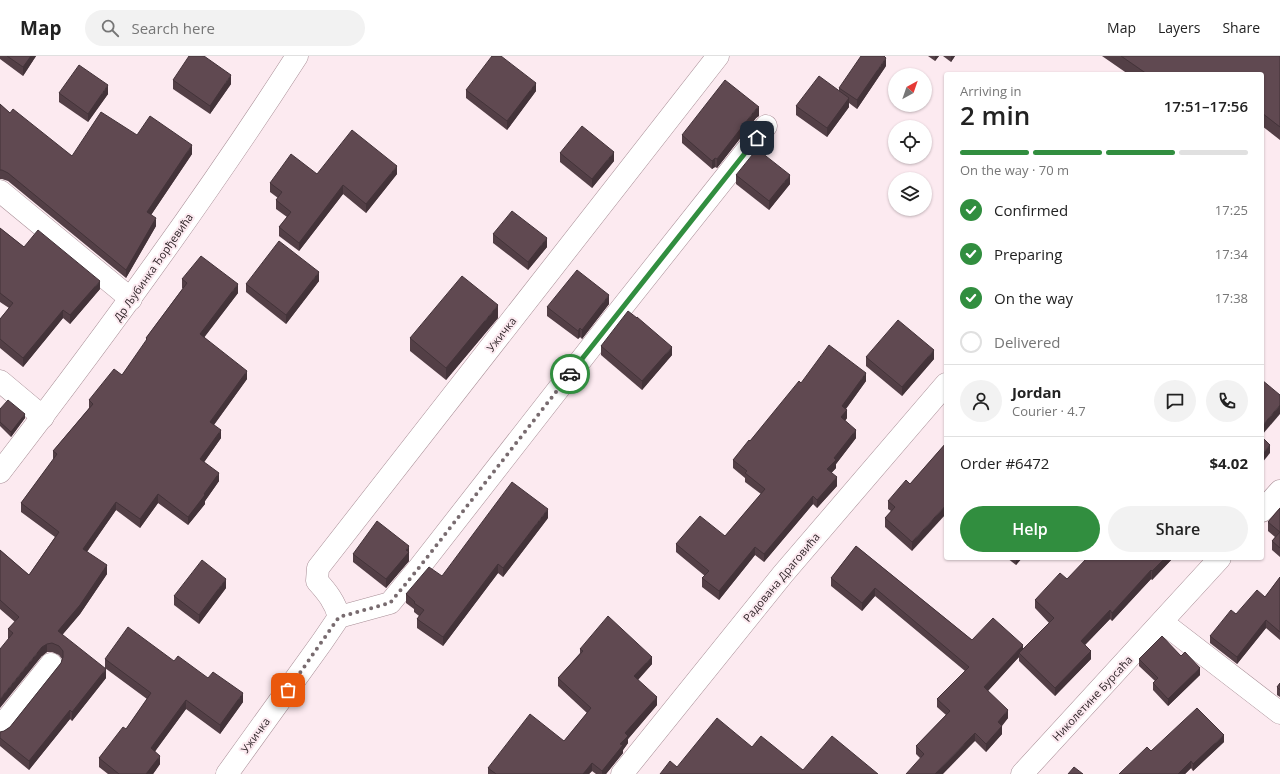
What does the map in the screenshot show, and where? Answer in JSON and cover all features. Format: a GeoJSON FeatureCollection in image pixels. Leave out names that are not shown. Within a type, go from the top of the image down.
{"type":"FeatureCollection","features":[{"type":"Feature","properties":{"kind":"street","name":"Др Љубинка Ђорђевића"},"geometry":{"type":"LineString","coordinates":[[0,472],[131,299],[263,108],[297,56]]}},
{"type":"Feature","properties":{"kind":"street","name":"Ужичка"},"geometry":{"type":"LineString","coordinates":[[227,774],[339,617],[330,597],[317,581],[318,568],[718,56]]}},
{"type":"Feature","properties":{"kind":"street"},"geometry":{"type":"LineString","coordinates":[[339,617],[390,603],[766,126]]}},
{"type":"Feature","properties":{"kind":"street"},"geometry":{"type":"LineString","coordinates":[[0,192],[131,299]]}},
{"type":"Feature","properties":{"kind":"street"},"geometry":{"type":"LineString","coordinates":[[0,381],[43,417]]}},
{"type":"Feature","properties":{"kind":"street","name":"Радована Драговића"},"geometry":{"type":"LineString","coordinates":[[622,774],[782,574],[944,386]]}},
{"type":"Feature","properties":{"kind":"street"},"geometry":{"type":"LineString","coordinates":[[1264,509],[1280,491]]}},
{"type":"Feature","properties":{"kind":"street","name":"Николетине Бурсаћа"},"geometry":{"type":"LineString","coordinates":[[1022,774],[1218,560]]}},
{"type":"Feature","properties":{"kind":"street"},"geometry":{"type":"LineString","coordinates":[[1162,622],[1280,713]]}},
{"type":"Feature","properties":{"kind":"street"},"geometry":{"type":"LineString","coordinates":[[0,728],[51,664]]}},
{"type":"Feature","properties":{"kind":"building"},"geometry":{"type":"Polygon","coordinates":[[[7,56],[31,56],[23,67],[7,56]]]}},
{"type":"Feature","properties":{"kind":"building"},"geometry":{"type":"Polygon","coordinates":[[[189,56],[204,56],[231,75],[210,106],[173,80],[189,56]]]}},
{"type":"Feature","properties":{"kind":"building"},"geometry":{"type":"Polygon","coordinates":[[[492,56],[501,56],[536,83],[507,121],[466,90],[492,56]]]}},
{"type":"Feature","properties":{"kind":"building"},"geometry":{"type":"Polygon","coordinates":[[[861,56],[884,56],[886,58],[857,100],[839,88],[861,56]]]}},
{"type":"Feature","properties":{"kind":"building"},"geometry":{"type":"Polygon","coordinates":[[[1121,56],[1280,56],[1280,127],[1264,115],[1264,72],[1144,72],[1121,56]]]}},
{"type":"Feature","properties":{"kind":"building"},"geometry":{"type":"Polygon","coordinates":[[[79,65],[108,85],[88,114],[59,93],[79,65]]]}},
{"type":"Feature","properties":{"kind":"building"},"geometry":{"type":"Polygon","coordinates":[[[819,76],[849,98],[827,128],[796,106],[819,76]]]}},
{"type":"Feature","properties":{"kind":"building"},"geometry":{"type":"Polygon","coordinates":[[[725,80],[759,107],[717,159],[715,158],[712,161],[682,135],[725,80]]]}},
{"type":"Feature","properties":{"kind":"building"},"geometry":{"type":"Polygon","coordinates":[[[0,104],[10,113],[13,109],[72,156],[101,112],[137,135],[150,116],[192,145],[147,212],[156,218],[126,270],[8,173],[0,170],[0,104]]]}},
{"type":"Feature","properties":{"kind":"building"},"geometry":{"type":"Polygon","coordinates":[[[582,126],[614,152],[592,179],[560,153],[582,126]]]}},
{"type":"Feature","properties":{"kind":"building"},"geometry":{"type":"Polygon","coordinates":[[[352,130],[397,166],[366,204],[343,185],[299,243],[279,227],[291,212],[276,200],[282,192],[270,183],[291,154],[317,174],[352,130]]]}},
{"type":"Feature","properties":{"kind":"building"},"geometry":{"type":"Polygon","coordinates":[[[757,149],[790,175],[769,201],[736,175],[757,149]]]}},
{"type":"Feature","properties":{"kind":"building"},"geometry":{"type":"Polygon","coordinates":[[[512,211],[547,238],[528,262],[493,234],[512,211]]]}},
{"type":"Feature","properties":{"kind":"building"},"geometry":{"type":"Polygon","coordinates":[[[0,228],[24,247],[38,230],[100,281],[70,315],[63,310],[23,358],[0,339],[0,319],[13,303],[0,293],[0,228]]]}},
{"type":"Feature","properties":{"kind":"building"},"geometry":{"type":"Polygon","coordinates":[[[279,241],[319,272],[286,315],[246,284],[279,241]]]}},
{"type":"Feature","properties":{"kind":"building"},"geometry":{"type":"Polygon","coordinates":[[[201,256],[238,284],[200,334],[247,371],[210,422],[221,430],[200,459],[219,473],[204,494],[205,495],[188,517],[158,494],[140,519],[116,502],[83,549],[107,565],[80,605],[58,631],[106,669],[72,712],[70,710],[29,761],[0,738],[0,732],[10,727],[61,663],[63,651],[59,646],[52,643],[42,647],[0,699],[0,649],[13,633],[8,629],[19,617],[0,600],[0,550],[29,575],[59,532],[21,503],[57,454],[53,451],[93,404],[89,400],[114,369],[122,375],[147,339],[146,338],[187,283],[182,279],[201,256]]]}},
{"type":"Feature","properties":{"kind":"building"},"geometry":{"type":"Polygon","coordinates":[[[577,270],[609,295],[582,330],[580,328],[578,331],[547,307],[577,270]]]}},
{"type":"Feature","properties":{"kind":"building"},"geometry":{"type":"Polygon","coordinates":[[[462,276],[498,305],[446,368],[410,338],[462,276]]]}},
{"type":"Feature","properties":{"kind":"building"},"geometry":{"type":"Polygon","coordinates":[[[628,311],[672,347],[642,381],[601,346],[628,311]]]}},
{"type":"Feature","properties":{"kind":"building"},"geometry":{"type":"Polygon","coordinates":[[[898,320],[934,350],[902,387],[866,357],[898,320]]]}},
{"type":"Feature","properties":{"kind":"building"},"geometry":{"type":"Polygon","coordinates":[[[829,345],[866,373],[842,406],[847,410],[841,417],[856,430],[834,458],[836,460],[827,469],[837,477],[817,500],[813,496],[764,554],[755,547],[719,591],[702,578],[709,571],[676,544],[700,516],[725,536],[765,489],[745,473],[747,471],[733,460],[799,381],[801,383],[829,345]]]}},
{"type":"Feature","properties":{"kind":"building"},"geometry":{"type":"Polygon","coordinates":[[[1264,382],[1280,395],[1280,405],[1264,424],[1264,382]]]}},
{"type":"Feature","properties":{"kind":"building"},"geometry":{"type":"Polygon","coordinates":[[[8,400],[25,414],[11,432],[0,422],[0,409],[8,400]]]}},
{"type":"Feature","properties":{"kind":"building"},"geometry":{"type":"Polygon","coordinates":[[[1264,439],[1270,445],[1264,452],[1264,439]]]}},
{"type":"Feature","properties":{"kind":"building"},"geometry":{"type":"Polygon","coordinates":[[[944,445],[944,507],[912,542],[885,518],[895,507],[888,501],[906,480],[910,484],[944,445]]]}},
{"type":"Feature","properties":{"kind":"building"},"geometry":{"type":"Polygon","coordinates":[[[512,482],[548,509],[503,568],[498,564],[443,637],[417,619],[424,610],[414,603],[415,602],[406,594],[429,567],[442,576],[512,482]]]}},
{"type":"Feature","properties":{"kind":"building"},"geometry":{"type":"Polygon","coordinates":[[[1280,508],[1280,532],[1268,522],[1280,508]]]}},
{"type":"Feature","properties":{"kind":"building"},"geometry":{"type":"Polygon","coordinates":[[[377,521],[409,546],[406,550],[409,552],[386,579],[353,554],[377,521]]]}},
{"type":"Feature","properties":{"kind":"building"},"geometry":{"type":"Polygon","coordinates":[[[1280,532],[1280,548],[1272,541],[1280,532]]]}},
{"type":"Feature","properties":{"kind":"building"},"geometry":{"type":"Polygon","coordinates":[[[856,546],[972,640],[993,618],[1023,645],[984,687],[1008,710],[998,722],[1002,726],[986,744],[975,733],[935,774],[906,774],[924,754],[916,746],[950,711],[937,699],[969,667],[875,588],[862,603],[831,578],[856,546]]]}},
{"type":"Feature","properties":{"kind":"building"},"geometry":{"type":"Polygon","coordinates":[[[202,560],[226,579],[199,615],[174,596],[202,560]]]}},
{"type":"Feature","properties":{"kind":"building"},"geometry":{"type":"Polygon","coordinates":[[[1085,560],[1163,560],[1152,571],[1151,570],[1112,613],[1110,610],[1081,641],[1091,651],[1055,688],[1019,653],[1054,618],[1035,600],[1060,573],[1067,579],[1085,560]]]}},
{"type":"Feature","properties":{"kind":"building"},"geometry":{"type":"Polygon","coordinates":[[[1280,577],[1280,632],[1266,620],[1237,657],[1210,636],[1231,610],[1236,614],[1257,590],[1265,597],[1280,577]]]}},
{"type":"Feature","properties":{"kind":"building"},"geometry":{"type":"Polygon","coordinates":[[[608,616],[652,657],[634,676],[657,697],[625,733],[628,736],[620,744],[623,745],[602,771],[592,763],[583,774],[496,774],[488,768],[530,714],[564,741],[591,708],[558,678],[583,651],[580,649],[608,616]]]}},
{"type":"Feature","properties":{"kind":"building"},"geometry":{"type":"Polygon","coordinates":[[[128,627],[174,661],[178,656],[208,678],[213,672],[243,693],[220,725],[186,700],[151,748],[160,756],[146,774],[119,774],[99,758],[123,727],[126,729],[151,693],[105,659],[128,627]]]}},
{"type":"Feature","properties":{"kind":"building"},"geometry":{"type":"Polygon","coordinates":[[[1162,636],[1181,656],[1185,652],[1200,668],[1168,699],[1153,683],[1158,678],[1139,659],[1162,636]]]}},
{"type":"Feature","properties":{"kind":"building"},"geometry":{"type":"Polygon","coordinates":[[[1280,683],[1280,690],[1277,687],[1280,683]]]}},
{"type":"Feature","properties":{"kind":"building"},"geometry":{"type":"Polygon","coordinates":[[[1197,708],[1224,735],[1193,764],[1191,761],[1178,774],[1119,774],[1147,747],[1151,751],[1197,708]]]}},
{"type":"Feature","properties":{"kind":"building"},"geometry":{"type":"Polygon","coordinates":[[[717,718],[752,747],[761,736],[803,770],[832,736],[878,774],[660,774],[670,761],[677,767],[717,718]]]}},
{"type":"Feature","properties":{"kind":"building"},"geometry":{"type":"Polygon","coordinates":[[[1074,767],[1083,774],[1068,774],[1074,767]]]}},
{"type":"Feature","properties":{"kind":"way so far"},"geometry":{"type":"LineString","coordinates":[[288,690],[339,617],[390,603],[570,374]]}},
{"type":"Feature","properties":{"kind":"route"},"geometry":{"type":"LineString","coordinates":[[570,374],[757,138]]}}]}
